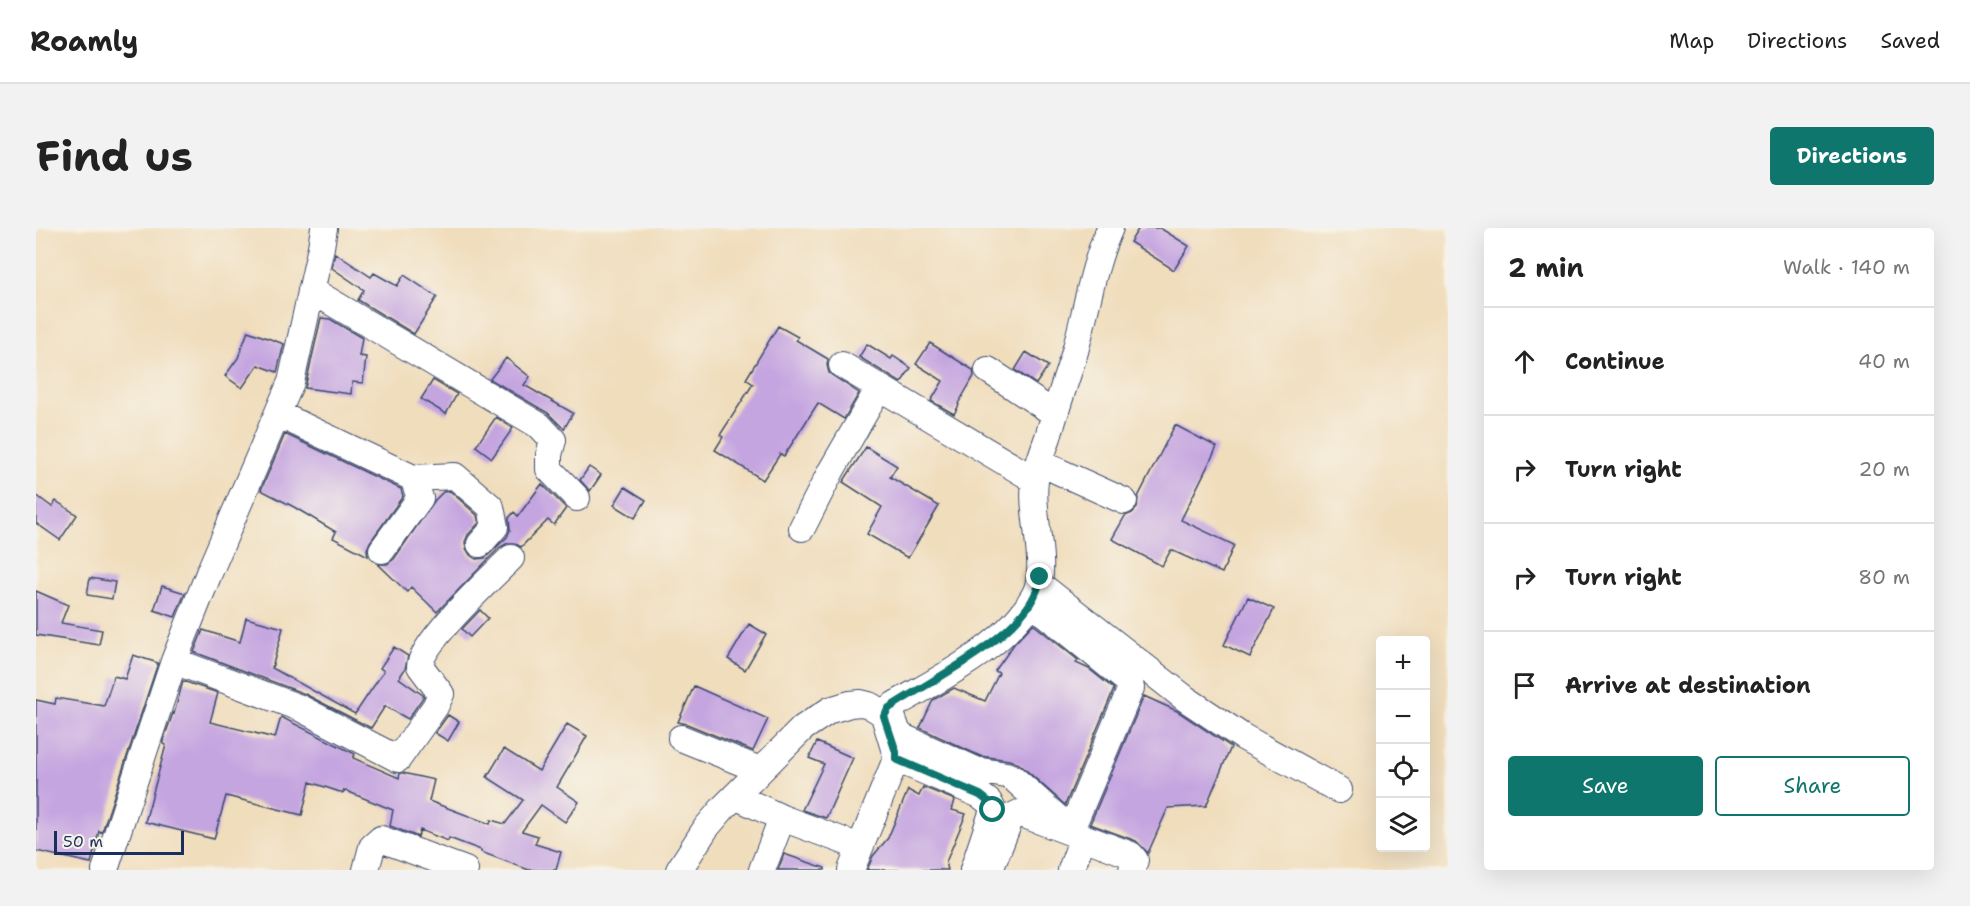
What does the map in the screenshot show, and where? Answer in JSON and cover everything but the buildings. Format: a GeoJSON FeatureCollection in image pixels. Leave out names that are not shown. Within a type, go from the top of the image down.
{"type":"FeatureCollection","features":[{"type":"Feature","properties":{"kind":"street"},"geometry":{"type":"LineString","coordinates":[[105,870],[174,661],[209,573],[278,414],[295,365],[324,228]]}},
{"type":"Feature","properties":{"kind":"street"},"geometry":{"type":"LineString","coordinates":[[887,711],[990,644],[1016,620],[1035,593],[1040,568],[1034,512],[1037,471],[1080,332],[1100,254],[1110,228]]}},
{"type":"Feature","properties":{"kind":"street"},"geometry":{"type":"LineString","coordinates":[[311,290],[540,426],[553,440],[549,455],[549,469],[577,498]]}},
{"type":"Feature","properties":{"kind":"street"},"geometry":{"type":"LineString","coordinates":[[842,365],[879,388],[1037,471],[1124,501]]}},
{"type":"Feature","properties":{"kind":"street"},"geometry":{"type":"LineString","coordinates":[[988,370],[1055,414]]}},
{"type":"Feature","properties":{"kind":"street"},"geometry":{"type":"LineString","coordinates":[[802,528],[831,471],[879,388]]}},
{"type":"Feature","properties":{"kind":"street"},"geometry":{"type":"LineString","coordinates":[[278,414],[413,478],[455,476],[491,507],[495,527],[480,544]]}},
{"type":"Feature","properties":{"kind":"street"},"geometry":{"type":"LineString","coordinates":[[382,549],[420,498],[413,478]]}},
{"type":"Feature","properties":{"kind":"street"},"geometry":{"type":"LineString","coordinates":[[174,661],[300,708],[398,759],[435,707],[441,694],[420,666],[423,654],[460,610],[511,558]]}},
{"type":"Feature","properties":{"kind":"street"},"geometry":{"type":"LineString","coordinates":[[679,870],[706,828],[803,728],[830,710],[861,703],[887,711],[898,733],[903,737],[976,770],[1006,775],[1060,820],[1067,822],[1076,818],[1131,688],[1126,678],[1035,593]]}},
{"type":"Feature","properties":{"kind":"street"},"geometry":{"type":"LineString","coordinates":[[1035,593],[1243,737],[1339,790]]}},
{"type":"Feature","properties":{"kind":"street"},"geometry":{"type":"LineString","coordinates":[[735,796],[782,818],[811,828],[855,858],[896,759],[887,711]]}},
{"type":"Feature","properties":{"kind":"street"},"geometry":{"type":"LineString","coordinates":[[681,738],[760,770]]}},
{"type":"Feature","properties":{"kind":"street"},"geometry":{"type":"LineString","coordinates":[[896,759],[980,795],[989,802],[993,810],[973,870]]}},
{"type":"Feature","properties":{"kind":"street"},"geometry":{"type":"LineString","coordinates":[[990,870],[1011,817],[1019,813],[1131,855],[1135,860],[1132,870]]}},
{"type":"Feature","properties":{"kind":"street"},"geometry":{"type":"LineString","coordinates":[[762,870],[782,818]]}},
{"type":"Feature","properties":{"kind":"street"},"geometry":{"type":"LineString","coordinates":[[1071,870],[1083,837]]}},
{"type":"Feature","properties":{"kind":"street"},"geometry":{"type":"LineString","coordinates":[[366,870],[372,847],[381,839],[465,870]]}},
{"type":"Feature","properties":{"kind":"route"},"geometry":{"type":"LineString","coordinates":[[993,810],[989,802],[980,795],[896,759],[896,752],[884,716],[889,708],[956,668],[1000,636],[1026,609],[1040,584],[1040,577]]}}]}
